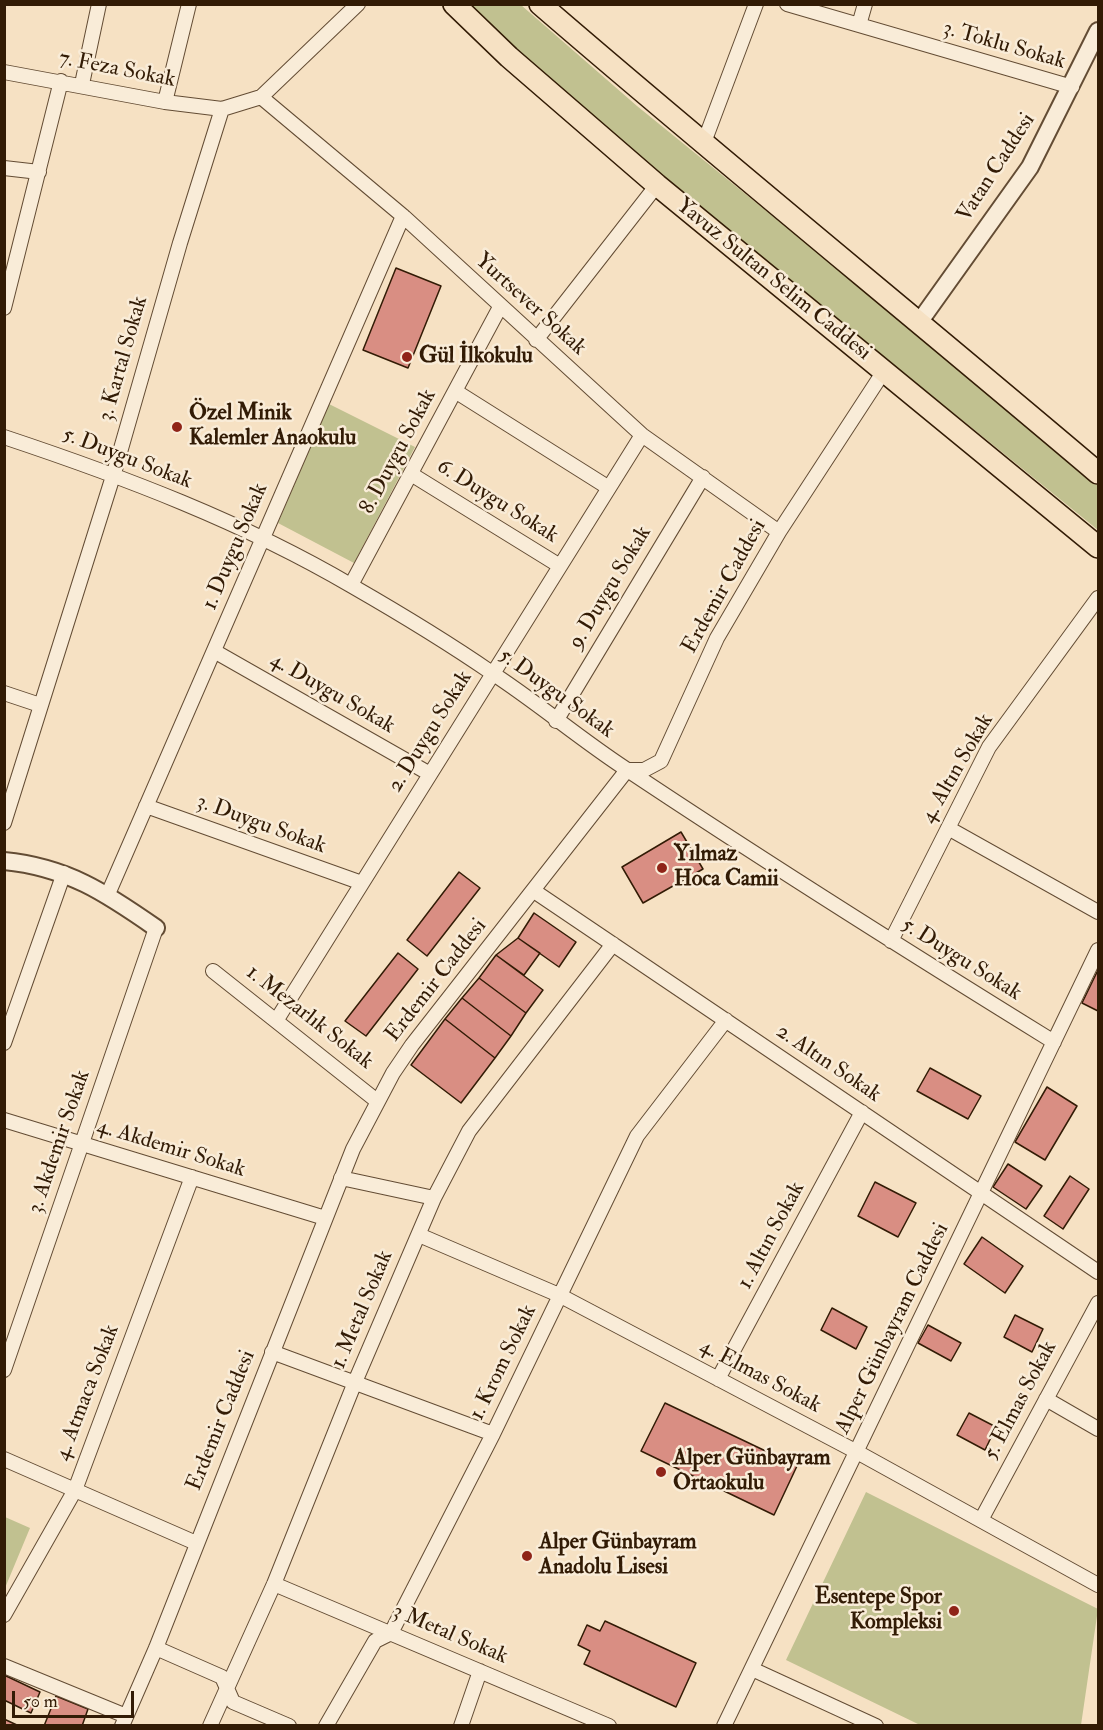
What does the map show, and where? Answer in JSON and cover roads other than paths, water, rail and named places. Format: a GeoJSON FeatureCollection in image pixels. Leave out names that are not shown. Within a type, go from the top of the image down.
{"type":"FeatureCollection","features":[{"type":"Feature","properties":{"kind":"main road","name":"Yavuz Sultan Selim Caddesi"},"geometry":{"type":"LineString","coordinates":[[454,4],[509,57],[657,185],[1098,548]]}},
{"type":"Feature","properties":{"kind":"main road"},"geometry":{"type":"LineString","coordinates":[[540,4],[703,145],[920,321],[1098,473]]}},
{"type":"Feature","properties":{"kind":"street"},"geometry":{"type":"LineString","coordinates":[[82,84],[99,4]]}},
{"type":"Feature","properties":{"kind":"street"},"geometry":{"type":"LineString","coordinates":[[165,102],[189,4]]}},
{"type":"Feature","properties":{"kind":"street"},"geometry":{"type":"LineString","coordinates":[[222,109],[261,97],[358,4]]}},
{"type":"Feature","properties":{"kind":"street"},"geometry":{"type":"LineString","coordinates":[[703,145],[756,4]]}},
{"type":"Feature","properties":{"kind":"street","name":"3. Toklu Sokak"},"geometry":{"type":"LineString","coordinates":[[787,4],[1072,87]]}},
{"type":"Feature","properties":{"kind":"street"},"geometry":{"type":"LineString","coordinates":[[859,25],[865,4]]}},
{"type":"Feature","properties":{"kind":"street","name":"Vatan Caddesi"},"geometry":{"type":"LineString","coordinates":[[920,321],[1030,167],[1098,31]]}},
{"type":"Feature","properties":{"kind":"street","name":"7. Feza Sokak"},"geometry":{"type":"LineString","coordinates":[[4,72],[82,84],[165,102],[222,109]]}},
{"type":"Feature","properties":{"kind":"street"},"geometry":{"type":"LineString","coordinates":[[4,308],[61,81]]}},
{"type":"Feature","properties":{"kind":"street","name":"Yurtsever Sokak"},"geometry":{"type":"LineString","coordinates":[[261,97],[403,216],[642,435],[779,532]]}},
{"type":"Feature","properties":{"kind":"street","name":"3. Kartal Sokak"},"geometry":{"type":"LineString","coordinates":[[4,823],[114,473],[180,243],[222,109]]}},
{"type":"Feature","properties":{"kind":"street"},"geometry":{"type":"LineString","coordinates":[[4,168],[39,172]]}},
{"type":"Feature","properties":{"kind":"street"},"geometry":{"type":"LineString","coordinates":[[536,340],[657,185]]}},
{"type":"Feature","properties":{"kind":"street","name":"1. Duygu Sokak"},"geometry":{"type":"LineString","coordinates":[[108,894],[403,216]]}},
{"type":"Feature","properties":{"kind":"street","name":"8. Duygu Sokak"},"geometry":{"type":"LineString","coordinates":[[351,585],[500,307]]}},
{"type":"Feature","properties":{"kind":"street","name":"Erdemir Caddesi"},"geometry":{"type":"LineString","coordinates":[[124,1721],[156,1648],[341,1178],[377,1101],[412,1045],[627,770],[644,770],[661,761],[717,638],[779,532],[884,371]]}},
{"type":"Feature","properties":{"kind":"street"},"geometry":{"type":"LineString","coordinates":[[455,391],[609,488]]}},
{"type":"Feature","properties":{"kind":"street","name":"2. Duygu Sokak"},"geometry":{"type":"LineString","coordinates":[[276,1021],[642,435]]}},
{"type":"Feature","properties":{"kind":"street","name":"5. Duygu Sokak"},"geometry":{"type":"LineString","coordinates":[[4,437],[114,473],[263,537],[351,585],[493,673],[556,721],[627,770],[891,941],[1054,1042]]}},
{"type":"Feature","properties":{"kind":"street","name":"6. Duygu Sokak"},"geometry":{"type":"LineString","coordinates":[[411,474],[561,566]]}},
{"type":"Feature","properties":{"kind":"street","name":"9. Duygu Sokak"},"geometry":{"type":"LineString","coordinates":[[556,721],[703,477]]}},
{"type":"Feature","properties":{"kind":"street","name":"4. Altın Sokak"},"geometry":{"type":"LineString","coordinates":[[891,941],[989,747],[1098,598]]}},
{"type":"Feature","properties":{"kind":"street","name":"4. Duygu Sokak"},"geometry":{"type":"LineString","coordinates":[[214,651],[430,774]]}},
{"type":"Feature","properties":{"kind":"street"},"geometry":{"type":"LineString","coordinates":[[4,693],[40,705]]}},
{"type":"Feature","properties":{"kind":"street","name":"3. Duygu Sokak"},"geometry":{"type":"LineString","coordinates":[[146,806],[362,883]]}},
{"type":"Feature","properties":{"kind":"street"},"geometry":{"type":"LineString","coordinates":[[948,828],[1098,912]]}},
{"type":"Feature","properties":{"kind":"street"},"geometry":{"type":"LineString","coordinates":[[4,861],[32,864],[64,873],[108,894],[156,928]]}},
{"type":"Feature","properties":{"kind":"street"},"geometry":{"type":"LineString","coordinates":[[4,1043],[64,873]]}},
{"type":"Feature","properties":{"kind":"street","name":"2. Altın Sokak"},"geometry":{"type":"LineString","coordinates":[[534,891],[1098,1272]]}},
{"type":"Feature","properties":{"kind":"street","name":"3. Akdemir Sokak"},"geometry":{"type":"LineString","coordinates":[[4,1370],[156,928]]}},
{"type":"Feature","properties":{"kind":"street","name":"1. Metal Sokak"},"geometry":{"type":"LineString","coordinates":[[210,1725],[274,1584],[355,1382],[434,1198],[469,1131],[612,944]]}},
{"type":"Feature","properties":{"kind":"street","name":"Alper Günbayram Caddesi"},"geometry":{"type":"LineString","coordinates":[[724,1725],[1098,950]]}},
{"type":"Feature","properties":{"kind":"street","name":"1. Mezarlık Sokak"},"geometry":{"type":"LineString","coordinates":[[213,971],[377,1101]]}},
{"type":"Feature","properties":{"kind":"street","name":"1. Krom Sokak"},"geometry":{"type":"LineString","coordinates":[[326,1725],[375,1641],[390,1633],[493,1434],[638,1136],[726,1020]]}},
{"type":"Feature","properties":{"kind":"street","name":"1. Altın Sokak"},"geometry":{"type":"LineString","coordinates":[[718,1379],[862,1112]]}},
{"type":"Feature","properties":{"kind":"street","name":"4. Akdemir Sokak"},"geometry":{"type":"LineString","coordinates":[[4,1120],[325,1218]]}},
{"type":"Feature","properties":{"kind":"street","name":"4. Atmaca Sokak"},"geometry":{"type":"LineString","coordinates":[[4,1615],[75,1490],[192,1177]]}},
{"type":"Feature","properties":{"kind":"street"},"geometry":{"type":"LineString","coordinates":[[341,1178],[434,1198]]}},
{"type":"Feature","properties":{"kind":"street","name":"4. Elmas Sokak"},"geometry":{"type":"LineString","coordinates":[[419,1234],[559,1295],[857,1452],[1098,1585]]}},
{"type":"Feature","properties":{"kind":"street","name":"5. Elmas Sokak"},"geometry":{"type":"LineString","coordinates":[[981,1520],[1098,1303]]}},
{"type":"Feature","properties":{"kind":"street"},"geometry":{"type":"LineString","coordinates":[[272,1352],[493,1434]]}},
{"type":"Feature","properties":{"kind":"street"},"geometry":{"type":"LineString","coordinates":[[1046,1399],[1098,1429]]}},
{"type":"Feature","properties":{"kind":"street"},"geometry":{"type":"LineString","coordinates":[[4,1459],[196,1543]]}},
{"type":"Feature","properties":{"kind":"street","name":"3 Metal Sokak"},"geometry":{"type":"LineString","coordinates":[[274,1584],[609,1725]]}},
{"type":"Feature","properties":{"kind":"street"},"geometry":{"type":"LineString","coordinates":[[156,1648],[222,1677],[233,1702],[289,1725]]}},
{"type":"Feature","properties":{"kind":"street"},"geometry":{"type":"LineString","coordinates":[[4,1666],[124,1721]]}},
{"type":"Feature","properties":{"kind":"street"},"geometry":{"type":"LineString","coordinates":[[752,1669],[876,1725]]}},
{"type":"Feature","properties":{"kind":"street"},"geometry":{"type":"LineString","coordinates":[[461,1725],[480,1671]]}},
{"type":"Feature","properties":{"kind":"place","name":"Gül İlkokulu"},"geometry":{"type":"Point","coordinates":[407,357]}},
{"type":"Feature","properties":{"kind":"place","name":"Özel Minik Kalemler Anaokulu"},"geometry":{"type":"Point","coordinates":[177,427]}},
{"type":"Feature","properties":{"kind":"place","name":"Yılmaz Hoca Camii"},"geometry":{"type":"Point","coordinates":[662,868]}},
{"type":"Feature","properties":{"kind":"place","name":"Alper Günbayram Ortaokulu"},"geometry":{"type":"Point","coordinates":[661,1472]}},
{"type":"Feature","properties":{"kind":"place","name":"Alper Günbayram Anadolu Lisesi"},"geometry":{"type":"Point","coordinates":[527,1556]}},
{"type":"Feature","properties":{"kind":"place","name":"Esentepe Spor Kompleksi"},"geometry":{"type":"Point","coordinates":[954,1611]}}]}
